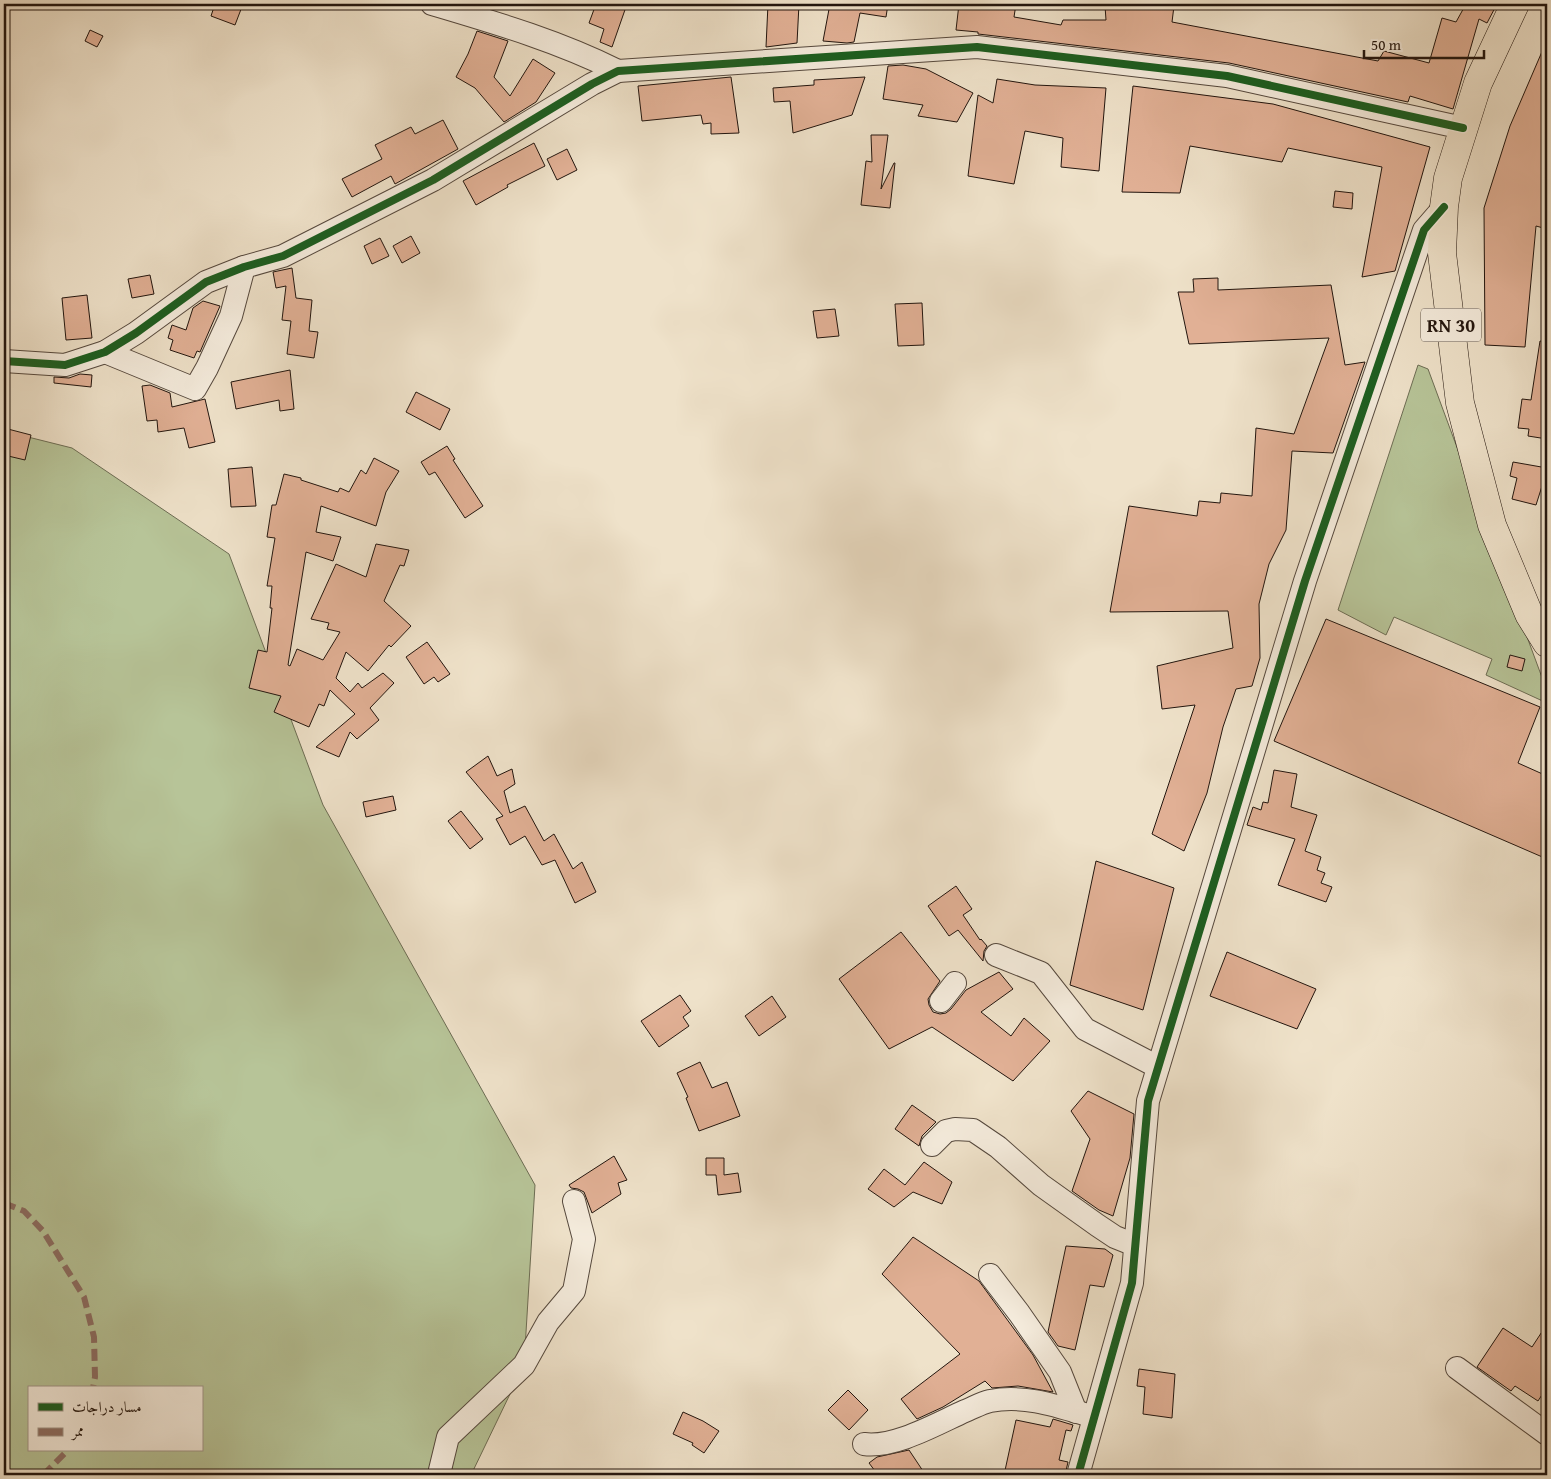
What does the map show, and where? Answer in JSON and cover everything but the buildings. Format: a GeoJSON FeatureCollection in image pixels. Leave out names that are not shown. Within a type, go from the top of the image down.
{"type":"FeatureCollection","features":[{"type":"Feature","properties":{"kind":"main road","name":"RN 30"},"geometry":{"type":"LineString","coordinates":[[1515,4],[1478,84],[1448,178],[1444,207],[1442,254],[1460,403],[1492,525],[1529,614],[1547,643]]}},
{"type":"Feature","properties":{"kind":"street"},"geometry":{"type":"LineString","coordinates":[[432,4],[532,34],[587,55],[618,70]]}},
{"type":"Feature","properties":{"kind":"street"},"geometry":{"type":"LineString","coordinates":[[4,361],[65,365],[105,352],[136,333],[206,282],[244,267],[283,256],[433,180],[618,70],[977,47],[1227,76],[1464,128]]}},
{"type":"Feature","properties":{"kind":"street"},"geometry":{"type":"LineString","coordinates":[[1078,1475],[1085,1414],[1132,1283],[1148,1100],[1305,581],[1424,230],[1444,207]]}},
{"type":"Feature","properties":{"kind":"street"},"geometry":{"type":"LineString","coordinates":[[105,352],[195,389],[231,316],[244,267]]}},
{"type":"Feature","properties":{"kind":"street"},"geometry":{"type":"LineString","coordinates":[[996,955],[1041,973],[1085,1029],[1158,1067]]}},
{"type":"Feature","properties":{"kind":"street"},"geometry":{"type":"LineString","coordinates":[[941,1001],[955,983]]}},
{"type":"Feature","properties":{"kind":"street"},"geometry":{"type":"LineString","coordinates":[[932,1145],[946,1131],[955,1129],[973,1130],[998,1147],[1041,1185],[1097,1225],[1115,1237],[1135,1245]]}},
{"type":"Feature","properties":{"kind":"street"},"geometry":{"type":"LineString","coordinates":[[440,1475],[448,1437],[524,1366],[548,1322],[574,1290],[584,1239],[574,1201]]}},
{"type":"Feature","properties":{"kind":"street"},"geometry":{"type":"LineString","coordinates":[[990,1275],[1020,1313],[1060,1372],[1085,1414]]}},
{"type":"Feature","properties":{"kind":"street"},"geometry":{"type":"LineString","coordinates":[[1457,1368],[1547,1434]]}},
{"type":"Feature","properties":{"kind":"street"},"geometry":{"type":"LineString","coordinates":[[864,1444],[875,1446],[893,1442],[988,1401],[1009,1399],[1044,1401],[1085,1414]]}},
{"type":"Feature","properties":{"kind":"green space"},"geometry":{"type":"Polygon","coordinates":[[[1418,365],[1428,369],[1547,691],[1547,703],[1486,675],[1492,659],[1394,617],[1386,635],[1338,610],[1418,365]]]}},
{"type":"Feature","properties":{"kind":"green space"},"geometry":{"type":"Polygon","coordinates":[[[4,431],[72,448],[229,554],[323,805],[535,1185],[524,1365],[471,1475],[4,1475],[4,431]]]}},
{"type":"Feature","properties":{"kind":"marked path"},"geometry":{"type":"LineString","coordinates":[[4,1203],[24,1211],[43,1231],[84,1297],[94,1337],[95,1377],[93,1386]]}},
{"type":"Feature","properties":{"kind":"marked path"},"geometry":{"type":"LineString","coordinates":[[43,1475],[66,1452]]}},
{"type":"Feature","properties":{"kind":"cycle path"},"geometry":{"type":"LineString","coordinates":[[4,361],[65,365],[105,352],[136,333],[206,282],[244,267],[283,256],[433,180],[592,84],[618,71],[977,47],[1227,76],[1463,128]]}},
{"type":"Feature","properties":{"kind":"cycle path"},"geometry":{"type":"LineString","coordinates":[[1078,1475],[1132,1283],[1148,1101],[1305,581],[1424,230],[1444,207]]}}]}
